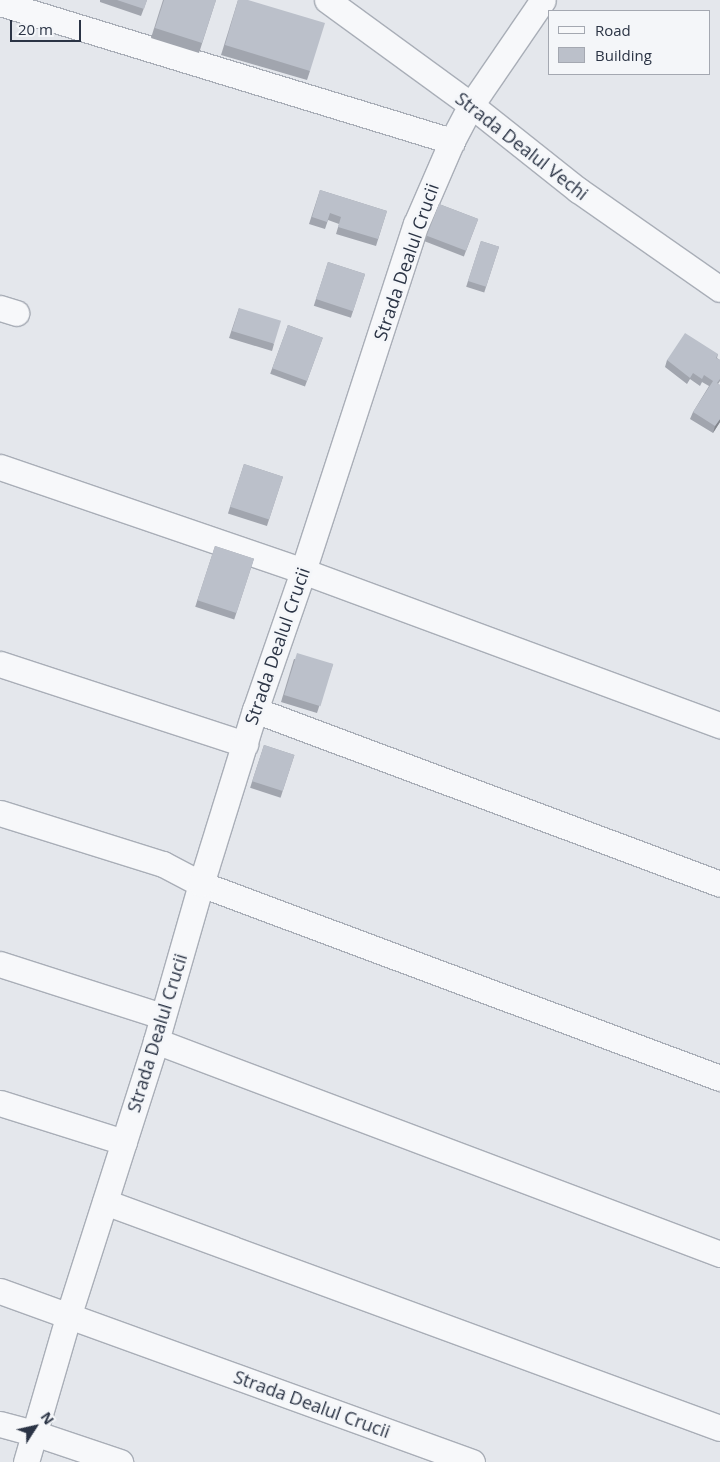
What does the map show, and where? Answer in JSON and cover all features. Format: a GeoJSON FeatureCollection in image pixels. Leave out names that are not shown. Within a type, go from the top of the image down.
{"type":"FeatureCollection","features":[{"type":"Feature","properties":{"kind":"street","name":"Strada Dealul Vechi"},"geometry":{"type":"LineString","coordinates":[[326,0],[471,104],[578,190],[720,289]]}},
{"type":"Feature","properties":{"kind":"street","name":"Strada Dealul Crucii"},"geometry":{"type":"LineString","coordinates":[[26,1462],[68,1316],[156,1041],[200,884],[254,710],[303,571],[416,224],[452,141],[471,104],[543,0]]}},
{"type":"Feature","properties":{"kind":"street"},"geometry":{"type":"LineString","coordinates":[[0,3],[452,141]]}},
{"type":"Feature","properties":{"kind":"street"},"geometry":{"type":"LineString","coordinates":[[0,467],[303,571],[720,724]]}},
{"type":"Feature","properties":{"kind":"street"},"geometry":{"type":"LineString","coordinates":[[0,664],[245,744]]}},
{"type":"Feature","properties":{"kind":"street"},"geometry":{"type":"LineString","coordinates":[[254,710],[720,884]]}},
{"type":"Feature","properties":{"kind":"street"},"geometry":{"type":"LineString","coordinates":[[0,813],[163,864],[200,884],[720,1078]]}},
{"type":"Feature","properties":{"kind":"street"},"geometry":{"type":"LineString","coordinates":[[0,964],[162,1016]]}},
{"type":"Feature","properties":{"kind":"street"},"geometry":{"type":"LineString","coordinates":[[156,1041],[720,1254]]}},
{"type":"Feature","properties":{"kind":"street"},"geometry":{"type":"LineString","coordinates":[[0,1103],[124,1142]]}},
{"type":"Feature","properties":{"kind":"street"},"geometry":{"type":"LineString","coordinates":[[104,1202],[720,1428]]}},
{"type":"Feature","properties":{"kind":"street","name":"Strada Dealul Crucii"},"geometry":{"type":"LineString","coordinates":[[0,1291],[472,1462]]}},
{"type":"Feature","properties":{"kind":"street"},"geometry":{"type":"LineString","coordinates":[[0,1424],[34,1433],[120,1462]]}},
{"type":"Feature","properties":{"kind":"building"},"geometry":{"type":"Polygon","coordinates":[[[117,0],[147,0],[144,9],[117,0]]]}},
{"type":"Feature","properties":{"kind":"building"},"geometry":{"type":"Polygon","coordinates":[[[164,0],[216,0],[202,43],[155,28],[164,0]]]}},
{"type":"Feature","properties":{"kind":"building"},"geometry":{"type":"Polygon","coordinates":[[[238,0],[248,0],[325,23],[310,71],[225,45],[238,0]]]}},
{"type":"Feature","properties":{"kind":"building"},"geometry":{"type":"Polygon","coordinates":[[[320,190],[387,211],[378,239],[338,227],[341,217],[330,213],[327,222],[312,217],[320,190]]]}},
{"type":"Feature","properties":{"kind":"building"},"geometry":{"type":"Polygon","coordinates":[[[439,204],[478,219],[466,251],[427,236],[439,204]]]}},
{"type":"Feature","properties":{"kind":"building"},"geometry":{"type":"Polygon","coordinates":[[[481,241],[499,247],[486,287],[468,281],[481,241]]]}},
{"type":"Feature","properties":{"kind":"building"},"geometry":{"type":"Polygon","coordinates":[[[328,262],[365,274],[353,311],[316,299],[328,262]]]}},
{"type":"Feature","properties":{"kind":"building"},"geometry":{"type":"Polygon","coordinates":[[[239,308],[281,321],[274,344],[232,331],[239,308]]]}},
{"type":"Feature","properties":{"kind":"building"},"geometry":{"type":"Polygon","coordinates":[[[288,325],[323,338],[307,381],[272,368],[288,325]]]}},
{"type":"Feature","properties":{"kind":"building"},"geometry":{"type":"Polygon","coordinates":[[[685,333],[718,354],[716,358],[720,360],[720,379],[717,383],[720,385],[720,419],[715,426],[693,412],[713,381],[704,375],[702,379],[693,373],[690,378],[667,360],[685,333]]]}},
{"type":"Feature","properties":{"kind":"building"},"geometry":{"type":"Polygon","coordinates":[[[244,464],[283,477],[269,519],[230,507],[244,464]]]}},
{"type":"Feature","properties":{"kind":"building"},"geometry":{"type":"Polygon","coordinates":[[[215,546],[254,559],[236,613],[197,600],[215,546]]]}},
{"type":"Feature","properties":{"kind":"building"},"geometry":{"type":"Polygon","coordinates":[[[297,653],[333,664],[320,706],[284,695],[297,653]]]}},
{"type":"Feature","properties":{"kind":"building"},"geometry":{"type":"Polygon","coordinates":[[[264,745],[294,755],[283,791],[252,781],[264,745]]]}}]}
